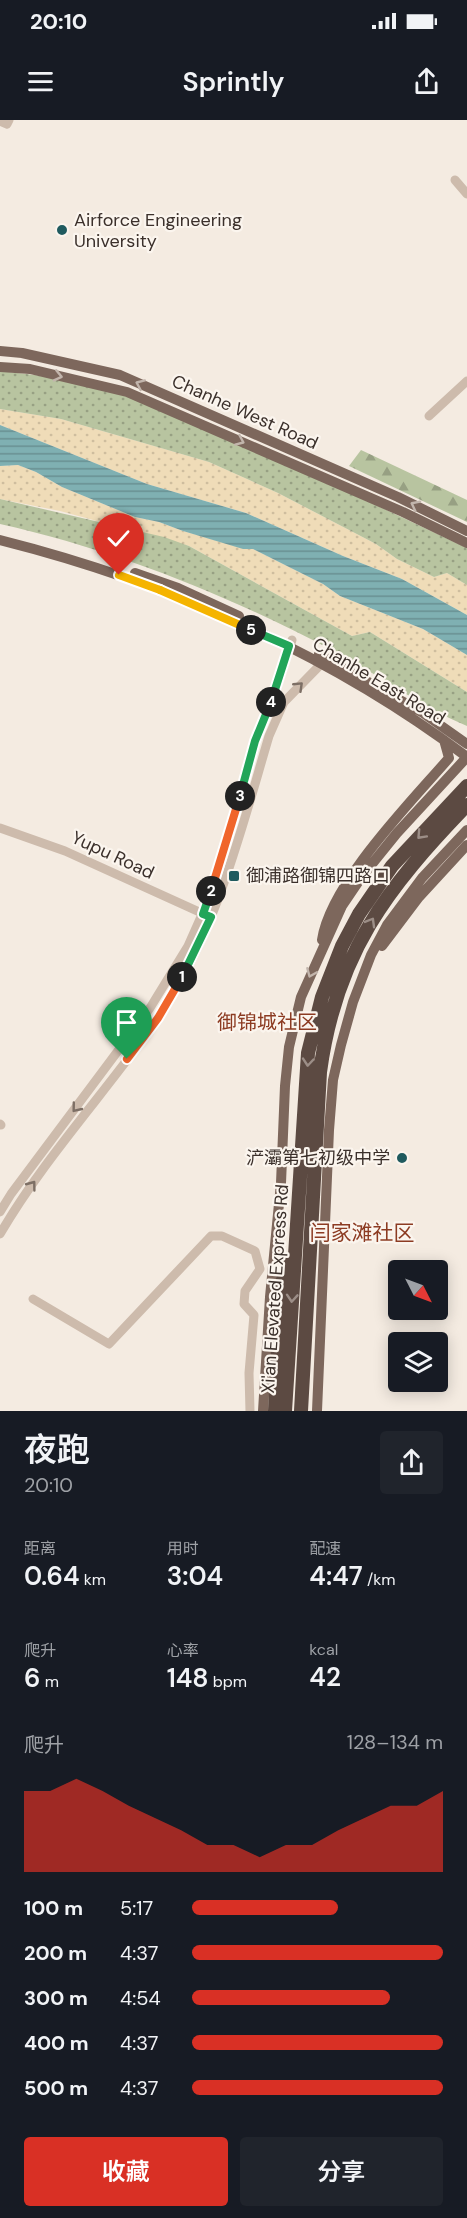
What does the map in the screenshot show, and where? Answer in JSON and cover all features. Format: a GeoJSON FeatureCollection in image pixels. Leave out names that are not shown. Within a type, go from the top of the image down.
{"type":"FeatureCollection","features":[{"type":"Feature","properties":{"kind":"highway","name":"Xi'an Elevated Express Rd"},"geometry":{"type":"LineString","coordinates":[[285,1411],[308,1053],[322,997],[342,946],[359,914],[392,866],[465,795]]}},
{"type":"Feature","properties":{"kind":"highway","name":"Xi'an Elevated Express Rd"},"geometry":{"type":"LineString","coordinates":[[300,1411],[320,1072],[325,1038],[339,990],[360,941],[385,899],[465,795]]}},
{"type":"Feature","properties":{"kind":"highway"},"geometry":{"type":"LineString","coordinates":[[275,1411],[281,1286],[296,1239]]}},
{"type":"Feature","properties":{"kind":"highway"},"geometry":{"type":"LineString","coordinates":[[306,1311],[311,1333],[308,1411]]}},
{"type":"Feature","properties":{"kind":"main road","name":"Chanhe West Road"},"geometry":{"type":"LineString","coordinates":[[0,351],[22,352],[120,375],[398,496],[467,531]]}},
{"type":"Feature","properties":{"kind":"main road","name":"Chanhe West Road"},"geometry":{"type":"LineString","coordinates":[[0,367],[30,369],[127,392],[467,543]]}},
{"type":"Feature","properties":{"kind":"main road","name":"Chanhe East Road"},"geometry":{"type":"LineString","coordinates":[[0,533],[68,550],[178,588],[290,643],[423,713],[467,744]]}},
{"type":"Feature","properties":{"kind":"main road","name":"Chanhe East Road"},"geometry":{"type":"LineString","coordinates":[[0,540],[64,556],[174,595],[290,643]]}},
{"type":"Feature","properties":{"kind":"main road","name":"Chanhe East Road"},"geometry":{"type":"LineString","coordinates":[[324,661],[467,757]]}},
{"type":"Feature","properties":{"kind":"main road"},"geometry":{"type":"LineString","coordinates":[[321,950],[324,926],[349,878],[448,758],[444,740]]}},
{"type":"Feature","properties":{"kind":"main road"},"geometry":{"type":"LineString","coordinates":[[263,1411],[281,1183],[285,1086],[289,1047],[301,997],[342,906],[363,875],[397,833],[467,757]]}},
{"type":"Feature","properties":{"kind":"main road"},"geometry":{"type":"LineString","coordinates":[[316,1411],[333,1080],[353,1002],[387,925],[422,878],[467,830]]}},
{"type":"Feature","properties":{"kind":"main road"},"geometry":{"type":"LineString","coordinates":[[353,1002],[384,942],[418,897],[467,845]]}},
{"type":"Feature","properties":{"kind":"main road"},"geometry":{"type":"LineString","coordinates":[[309,1253],[328,1165]]}},
{"type":"Feature","properties":{"kind":"street"},"geometry":{"type":"LineString","coordinates":[[0,121],[7,124],[9,120]]}},
{"type":"Feature","properties":{"kind":"street"},"geometry":{"type":"LineString","coordinates":[[455,180],[467,194]]}},
{"type":"Feature","properties":{"kind":"street"},"geometry":{"type":"LineString","coordinates":[[429,416],[467,381]]}},
{"type":"Feature","properties":{"kind":"street"},"geometry":{"type":"LineString","coordinates":[[0,1212],[11,1194],[150,1008],[207,916],[255,741],[275,693],[290,643]]}},
{"type":"Feature","properties":{"kind":"street"},"geometry":{"type":"LineString","coordinates":[[0,1234],[26,1192],[158,1018],[185,971],[231,865],[269,736],[279,711],[289,696],[324,661]]}},
{"type":"Feature","properties":{"kind":"street","name":"Yupu Road"},"geometry":{"type":"LineString","coordinates":[[0,828],[65,851],[207,916]]}},
{"type":"Feature","properties":{"kind":"street"},"geometry":{"type":"LineString","coordinates":[[33,1299],[109,1344],[211,1236],[222,1236],[255,1251],[260,1269],[245,1291],[244,1304],[254,1315],[249,1373],[250,1411]]}},
{"type":"Feature","properties":{"kind":"green space"},"geometry":{"type":"Polygon","coordinates":[[[0,371],[61,378],[162,404],[467,548],[467,585],[447,573],[434,577],[278,493],[209,462],[61,419],[0,409],[0,371]]]}},
{"type":"Feature","properties":{"kind":"green space"},"geometry":{"type":"Polygon","coordinates":[[[361,450],[467,500],[467,522],[349,466],[361,450]]]}},
{"type":"Feature","properties":{"kind":"green space"},"geometry":{"type":"Polygon","coordinates":[[[0,499],[164,537],[189,546],[352,636],[370,632],[467,692],[467,726],[432,709],[332,650],[211,593],[86,547],[0,524],[0,499]]]}},
{"type":"Feature","properties":{"kind":"sand"},"geometry":{"type":"Polygon","coordinates":[[[0,409],[61,419],[209,462],[278,493],[434,577],[447,573],[467,585],[467,615],[402,579],[343,556],[246,513],[147,484],[0,425],[0,409]]]}},
{"type":"Feature","properties":{"kind":"sand"},"geometry":{"type":"Polygon","coordinates":[[[18,465],[62,487],[135,517],[253,549],[323,584],[340,596],[423,629],[467,655],[467,692],[370,632],[352,636],[189,546],[60,511],[0,499],[0,466],[18,465]]]}},
{"type":"Feature","properties":{"kind":"water"},"geometry":{"type":"Polygon","coordinates":[[[0,425],[147,484],[246,513],[343,556],[402,579],[467,615],[467,655],[423,629],[340,596],[323,584],[253,549],[243,549],[159,522],[135,517],[62,487],[18,465],[0,466],[0,425]]]}},
{"type":"Feature","properties":{"kind":"place","name":"Airforce Engineering University"},"geometry":{"type":"Point","coordinates":[62,230]}},
{"type":"Feature","properties":{"kind":"place","name":"御浦路御锦四路口"},"geometry":{"type":"Point","coordinates":[234,876]}},
{"type":"Feature","properties":{"kind":"place","name":"浐灞第七初级中学"},"geometry":{"type":"Point","coordinates":[402,1158]}},
{"type":"Feature","properties":{"kind":"district","name":"御锦城社区"},"geometry":{"type":"Point","coordinates":[267,1022]}},
{"type":"Feature","properties":{"kind":"district","name":"闫家滩社区"},"geometry":{"type":"Point","coordinates":[362,1233]}},
{"type":"Feature","properties":{"kind":"route"},"geometry":{"type":"LineString","coordinates":[[119,575],[174,595],[289,646],[275,693],[255,741],[232,825],[203,914],[211,917],[173,993],[158,1018],[127,1059]]}}]}
